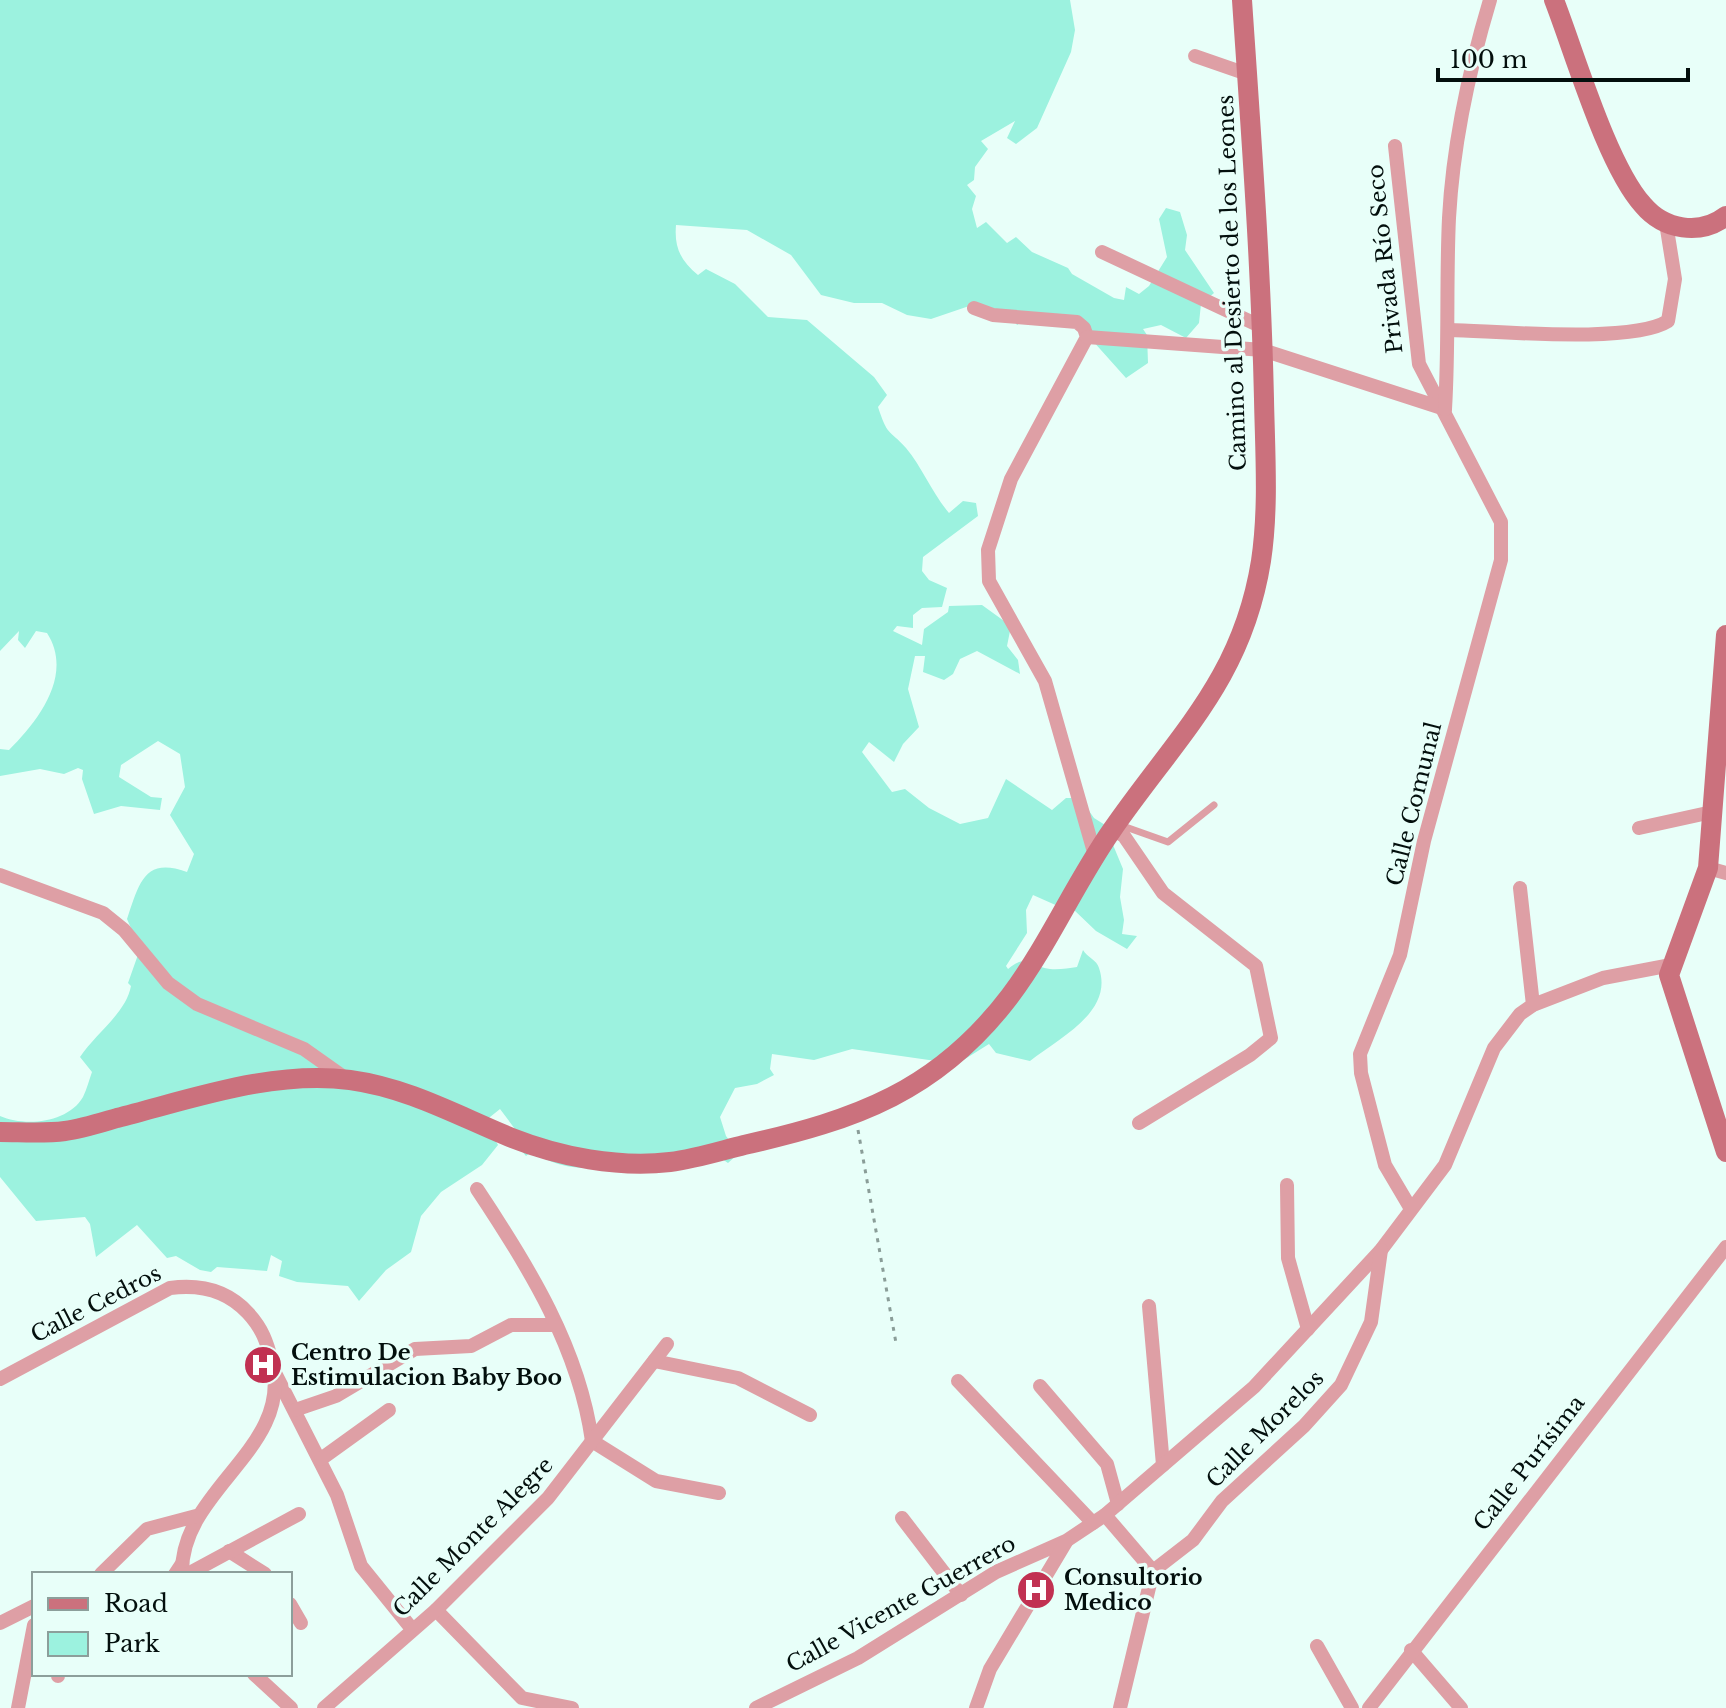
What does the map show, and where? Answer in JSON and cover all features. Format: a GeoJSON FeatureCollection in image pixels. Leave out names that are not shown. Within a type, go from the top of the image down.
{"type":"FeatureCollection","features":[{"type":"Feature","properties":{"kind":"main road","name":"Camino al Desierto de los Leones"},"geometry":{"type":"LineString","coordinates":[[0,1132],[66,1131],[251,1084],[307,1078],[348,1080],[408,1092],[517,1140],[590,1161],[669,1162],[799,1133],[855,1114],[915,1087],[944,1065],[996,1012],[1056,928],[1114,827],[1227,671],[1250,619],[1262,554],[1263,350],[1242,0]]}},
{"type":"Feature","properties":{"kind":"main road"},"geometry":{"type":"LineString","coordinates":[[1554,0],[1615,156],[1634,195],[1645,208],[1666,223],[1704,228],[1726,216]]}},
{"type":"Feature","properties":{"kind":"main road"},"geometry":{"type":"LineString","coordinates":[[1726,635],[1712,812],[1717,870],[1671,965],[1670,985],[1726,1152]]}},
{"type":"Feature","properties":{"kind":"street","name":"Calle Comunal"},"geometry":{"type":"LineString","coordinates":[[1411,1209],[1385,1165],[1361,1073],[1360,1054],[1400,955],[1424,841],[1501,560],[1501,522],[1445,409],[1450,330],[1449,216],[1469,71],[1490,0]]}},
{"type":"Feature","properties":{"kind":"street"},"geometry":{"type":"LineString","coordinates":[[1195,56],[1247,74]]}},
{"type":"Feature","properties":{"kind":"street","name":"Privada Río Seco"},"geometry":{"type":"LineString","coordinates":[[1395,146],[1419,364],[1445,409]]}},
{"type":"Feature","properties":{"kind":"street"},"geometry":{"type":"LineString","coordinates":[[1450,330],[1608,333],[1658,327],[1668,321],[1675,279],[1666,223]]}},
{"type":"Feature","properties":{"kind":"street"},"geometry":{"type":"LineString","coordinates":[[1102,252],[1262,327]]}},
{"type":"Feature","properties":{"kind":"street"},"geometry":{"type":"LineString","coordinates":[[974,308],[993,315],[1077,322],[1086,332],[1263,350],[1445,409]]}},
{"type":"Feature","properties":{"kind":"street"},"geometry":{"type":"LineString","coordinates":[[1086,332],[1011,479],[988,550],[988,565],[989,581],[1045,681],[1096,859]]}},
{"type":"Feature","properties":{"kind":"street"},"geometry":{"type":"LineString","coordinates":[[1639,828],[1712,812]]}},
{"type":"Feature","properties":{"kind":"street"},"geometry":{"type":"LineString","coordinates":[[1114,827],[1124,836],[1163,893],[1256,966],[1271,1038],[1250,1055],[1139,1123]]}},
{"type":"Feature","properties":{"kind":"street"},"geometry":{"type":"LineString","coordinates":[[0,875],[103,913],[124,930],[168,983],[197,1004],[304,1049],[348,1080]]}},
{"type":"Feature","properties":{"kind":"street"},"geometry":{"type":"LineString","coordinates":[[1520,888],[1533,1005]]}},
{"type":"Feature","properties":{"kind":"street","name":"Calle Vicente Guerrero"},"geometry":{"type":"LineString","coordinates":[[756,1708],[858,1658],[996,1572],[1066,1541],[1118,1504],[1254,1387],[1381,1250],[1445,1165],[1494,1048],[1508,1026],[1533,1005],[1603,978],[1671,965]]}},
{"type":"Feature","properties":{"kind":"street"},"geometry":{"type":"LineString","coordinates":[[1287,1185],[1288,1258],[1308,1329]]}},
{"type":"Feature","properties":{"kind":"street"},"geometry":{"type":"LineString","coordinates":[[477,1189],[524,1259],[556,1325],[586,1395],[592,1441],[656,1481],[719,1493]]}},
{"type":"Feature","properties":{"kind":"street","name":"Calle Purísima"},"geometry":{"type":"LineString","coordinates":[[1369,1708],[1726,1247]]}},
{"type":"Feature","properties":{"kind":"street","name":"Calle Morelos"},"geometry":{"type":"LineString","coordinates":[[1153,1571],[1193,1540],[1222,1501],[1304,1426],[1341,1385],[1371,1322],[1381,1250]]}},
{"type":"Feature","properties":{"kind":"street","name":"Calle Cedros"},"geometry":{"type":"LineString","coordinates":[[4,1372],[170,1288],[190,1285],[225,1294],[241,1305],[266,1338],[275,1375],[274,1400],[261,1435],[196,1516],[182,1557],[182,1572]]}},
{"type":"Feature","properties":{"kind":"street"},"geometry":{"type":"LineString","coordinates":[[1149,1306],[1163,1465]]}},
{"type":"Feature","properties":{"kind":"street"},"geometry":{"type":"LineString","coordinates":[[295,1410],[336,1396],[415,1349],[471,1346],[511,1325],[556,1325]]}},
{"type":"Feature","properties":{"kind":"street","name":"Calle Monte Alegre"},"geometry":{"type":"LineString","coordinates":[[324,1708],[436,1610],[548,1498],[667,1344]]}},
{"type":"Feature","properties":{"kind":"street"},"geometry":{"type":"LineString","coordinates":[[654,1361],[738,1378],[810,1415]]}},
{"type":"Feature","properties":{"kind":"street"},"geometry":{"type":"LineString","coordinates":[[275,1375],[321,1459],[361,1566],[412,1629]]}},
{"type":"Feature","properties":{"kind":"street"},"geometry":{"type":"LineString","coordinates":[[958,1381],[1153,1571],[1120,1708]]}},
{"type":"Feature","properties":{"kind":"street"},"geometry":{"type":"LineString","coordinates":[[1040,1386],[1107,1464],[1118,1504]]}},
{"type":"Feature","properties":{"kind":"street"},"geometry":{"type":"LineString","coordinates":[[321,1459],[389,1410]]}},
{"type":"Feature","properties":{"kind":"street"},"geometry":{"type":"LineString","coordinates":[[192,1572],[299,1514]]}},
{"type":"Feature","properties":{"kind":"street"},"geometry":{"type":"LineString","coordinates":[[103,1572],[147,1529],[196,1516]]}},
{"type":"Feature","properties":{"kind":"street"},"geometry":{"type":"LineString","coordinates":[[902,1518],[961,1595]]}},
{"type":"Feature","properties":{"kind":"street"},"geometry":{"type":"LineString","coordinates":[[976,1708],[990,1669],[1066,1541]]}},
{"type":"Feature","properties":{"kind":"street"},"geometry":{"type":"LineString","coordinates":[[229,1551],[262,1572]]}},
{"type":"Feature","properties":{"kind":"street"},"geometry":{"type":"LineString","coordinates":[[0,1623],[32,1607]]}},
{"type":"Feature","properties":{"kind":"street"},"geometry":{"type":"LineString","coordinates":[[292,1607],[301,1623]]}},
{"type":"Feature","properties":{"kind":"street"},"geometry":{"type":"LineString","coordinates":[[436,1610],[517,1703],[572,1708]]}},
{"type":"Feature","properties":{"kind":"street"},"geometry":{"type":"LineString","coordinates":[[18,1708],[32,1635]]}},
{"type":"Feature","properties":{"kind":"street"},"geometry":{"type":"LineString","coordinates":[[1317,1646],[1352,1708]]}},
{"type":"Feature","properties":{"kind":"street"},"geometry":{"type":"LineString","coordinates":[[1411,1650],[1461,1708]]}},
{"type":"Feature","properties":{"kind":"street"},"geometry":{"type":"LineString","coordinates":[[256,1676],[291,1708]]}},
{"type":"Feature","properties":{"kind":"lane"},"geometry":{"type":"LineString","coordinates":[[1114,827],[1168,842],[1214,805]]}},
{"type":"Feature","properties":{"kind":"lane"},"geometry":{"type":"LineString","coordinates":[[172,1572],[182,1557]]}},
{"type":"Feature","properties":{"kind":"path"},"geometry":{"type":"LineString","coordinates":[[855,1114],[896,1343]]}},
{"type":"Feature","properties":{"kind":"green space"},"geometry":{"type":"Polygon","coordinates":[[[0,0],[1070,0],[1075,30],[1071,52],[1037,128],[1016,144],[1007,138],[1015,121],[981,141],[988,149],[975,167],[974,180],[967,185],[976,196],[972,209],[977,228],[986,222],[1007,243],[1016,237],[1032,252],[1068,268],[1072,274],[1114,298],[1124,300],[1126,287],[1139,294],[1149,286],[1167,257],[1159,219],[1166,208],[1180,212],[1187,235],[1185,250],[1214,293],[1201,304],[1199,323],[1186,338],[1161,325],[1143,329],[1147,335],[1148,363],[1126,378],[1075,321],[1024,320],[1017,325],[1013,319],[978,303],[931,319],[907,315],[882,303],[854,303],[821,295],[791,255],[747,230],[676,225],[676,241],[687,265],[698,275],[706,269],[735,284],[768,317],[807,320],[874,377],[887,395],[878,407],[887,428],[912,455],[949,513],[963,501],[976,503],[978,516],[923,557],[922,571],[929,580],[947,588],[942,607],[922,608],[913,615],[913,628],[897,626],[893,631],[922,645],[924,629],[948,612],[949,606],[982,605],[1011,626],[1007,646],[1018,660],[1020,674],[977,651],[960,659],[953,674],[944,680],[923,672],[925,656],[915,656],[908,689],[919,727],[903,744],[894,762],[869,742],[862,752],[892,792],[905,789],[929,808],[960,824],[988,818],[1006,779],[1052,810],[1066,798],[1080,798],[1094,818],[1113,830],[1111,840],[1123,869],[1120,897],[1124,920],[1122,934],[1137,936],[1127,949],[1096,931],[1073,909],[1060,907],[1033,895],[1026,910],[1027,933],[1006,966],[1008,969],[1026,961],[1050,969],[1077,967],[1083,950],[1098,965],[1102,984],[1099,998],[1081,1022],[1030,1061],[996,1053],[989,1044],[957,1064],[852,1049],[814,1060],[772,1054],[770,1069],[774,1075],[757,1084],[735,1088],[720,1117],[726,1136],[739,1153],[728,1163],[712,1152],[618,1167],[568,1166],[548,1160],[534,1149],[526,1156],[521,1150],[527,1145],[500,1109],[485,1121],[498,1145],[482,1165],[441,1192],[421,1216],[411,1252],[386,1270],[359,1301],[348,1286],[297,1282],[279,1276],[282,1261],[271,1255],[267,1271],[217,1267],[211,1272],[200,1270],[176,1256],[167,1258],[137,1225],[96,1257],[90,1224],[85,1217],[36,1221],[0,1177],[0,1116],[21,1121],[45,1120],[67,1112],[83,1097],[92,1072],[80,1057],[117,1014],[131,986],[128,983],[140,949],[127,919],[135,895],[145,876],[152,871],[173,868],[187,872],[194,854],[170,815],[185,787],[180,754],[158,741],[121,765],[119,777],[151,797],[162,798],[160,810],[121,806],[94,814],[82,779],[83,770],[78,768],[64,774],[40,769],[0,776],[0,749],[9,750],[41,711],[49,696],[57,665],[47,633],[36,631],[25,648],[18,640],[19,631],[0,651],[0,0]]]}},
{"type":"Feature","properties":{"kind":"place","name":"Centro De Estimulacion Baby Boo"},"geometry":{"type":"Point","coordinates":[263,1365]}},
{"type":"Feature","properties":{"kind":"place","name":"Consultorio Medico"},"geometry":{"type":"Point","coordinates":[1036,1590]}}]}
